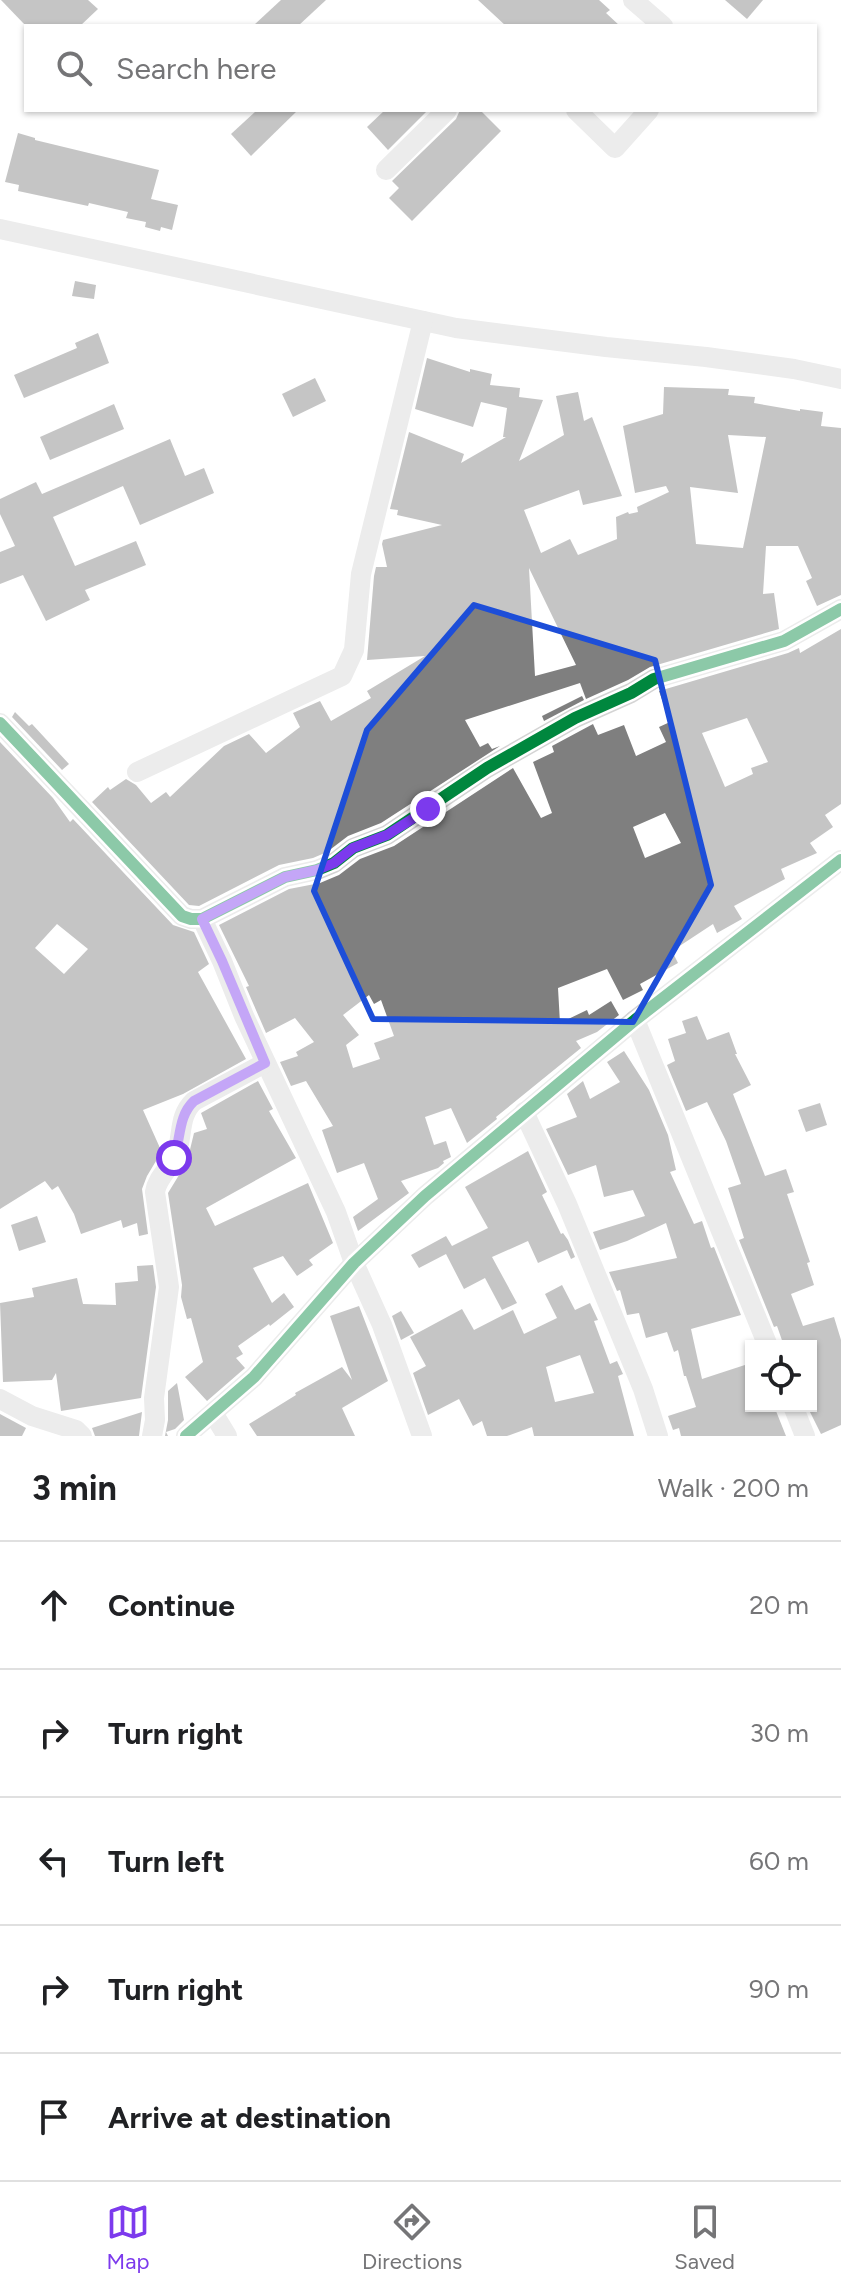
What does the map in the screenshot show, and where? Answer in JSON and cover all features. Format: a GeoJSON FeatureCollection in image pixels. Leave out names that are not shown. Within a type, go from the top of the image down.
{"type":"FeatureCollection","features":[{"type":"Feature","properties":{"kind":"street"},"geometry":{"type":"LineString","coordinates":[[633,0],[661,24]]}},
{"type":"Feature","properties":{"kind":"street"},"geometry":{"type":"LineString","coordinates":[[386,170],[445,112]]}},
{"type":"Feature","properties":{"kind":"street"},"geometry":{"type":"LineString","coordinates":[[578,112],[615,148],[647,112]]}},
{"type":"Feature","properties":{"kind":"street"},"geometry":{"type":"LineString","coordinates":[[0,229],[456,328],[721,359],[841,379]]}},
{"type":"Feature","properties":{"kind":"street"},"geometry":{"type":"LineString","coordinates":[[137,772],[342,676],[354,650],[361,574],[423,321]]}},
{"type":"Feature","properties":{"kind":"street"},"geometry":{"type":"LineString","coordinates":[[0,723],[182,916],[202,919],[285,877],[334,863],[353,848],[387,835],[487,768],[575,718],[654,679],[784,641],[841,609]]}},
{"type":"Feature","properties":{"kind":"street"},"geometry":{"type":"LineString","coordinates":[[186,1436],[254,1377],[354,1263],[425,1196],[635,1020],[841,860]]}},
{"type":"Feature","properties":{"kind":"street"},"geometry":{"type":"LineString","coordinates":[[202,919],[265,1063],[336,1212],[354,1263],[382,1325],[422,1436]]}},
{"type":"Feature","properties":{"kind":"street"},"geometry":{"type":"LineString","coordinates":[[635,1020],[766,1340]]}},
{"type":"Feature","properties":{"kind":"street"},"geometry":{"type":"LineString","coordinates":[[152,1436],[169,1287],[156,1185],[174,1158],[182,1118],[189,1106],[265,1063]]}},
{"type":"Feature","properties":{"kind":"street"},"geometry":{"type":"LineString","coordinates":[[524,1112],[567,1204],[643,1389],[658,1436]]}},
{"type":"Feature","properties":{"kind":"street"},"geometry":{"type":"LineString","coordinates":[[0,1399],[32,1416],[76,1430],[82,1436]]}},
{"type":"Feature","properties":{"kind":"street"},"geometry":{"type":"LineString","coordinates":[[795,1412],[805,1436]]}},
{"type":"Feature","properties":{"kind":"street"},"geometry":{"type":"LineString","coordinates":[[213,1413],[227,1436]]}},
{"type":"Feature","properties":{"kind":"highlighted area"},"geometry":{"type":"Polygon","coordinates":[[[474,605],[655,660],[711,885],[633,1022],[373,1019],[314,891],[367,730],[474,605]]]}},
{"type":"Feature","properties":{"kind":"building"},"geometry":{"type":"Polygon","coordinates":[[[1,0],[88,0],[98,9],[82,24],[24,24],[1,0]]]}},
{"type":"Feature","properties":{"kind":"building"},"geometry":{"type":"Polygon","coordinates":[[[281,0],[326,0],[300,24],[255,24],[281,0]]]}},
{"type":"Feature","properties":{"kind":"building"},"geometry":{"type":"Polygon","coordinates":[[[478,0],[599,0],[610,10],[606,13],[618,24],[504,24],[478,0]]]}},
{"type":"Feature","properties":{"kind":"building"},"geometry":{"type":"Polygon","coordinates":[[[725,0],[763,0],[747,19],[725,0]]]}},
{"type":"Feature","properties":{"kind":"building"},"geometry":{"type":"Polygon","coordinates":[[[255,112],[296,112],[251,156],[231,134],[255,112]]]}},
{"type":"Feature","properties":{"kind":"building"},"geometry":{"type":"Polygon","coordinates":[[[383,112],[426,112],[388,150],[367,127],[383,112]]]}},
{"type":"Feature","properties":{"kind":"building"},"geometry":{"type":"Polygon","coordinates":[[[459,112],[482,112],[501,131],[412,221],[389,198],[399,188],[392,181],[456,119],[459,112]]]}},
{"type":"Feature","properties":{"kind":"building"},"geometry":{"type":"Polygon","coordinates":[[[18,133],[35,140],[159,170],[151,199],[178,205],[172,230],[145,227],[146,222],[126,218],[128,212],[18,191],[19,185],[5,182],[18,133]]]}},
{"type":"Feature","properties":{"kind":"building"},"geometry":{"type":"Polygon","coordinates":[[[75,281],[96,285],[94,299],[72,296],[75,281]]]}},
{"type":"Feature","properties":{"kind":"building"},"geometry":{"type":"Polygon","coordinates":[[[98,333],[109,363],[24,398],[14,375],[77,348],[75,343],[98,333]]]}},
{"type":"Feature","properties":{"kind":"building"},"geometry":{"type":"Polygon","coordinates":[[[427,358],[470,372],[470,369],[492,374],[490,385],[520,388],[519,397],[543,400],[519,461],[564,435],[556,396],[578,392],[584,421],[592,417],[622,496],[583,505],[579,490],[524,510],[541,553],[570,539],[578,555],[617,539],[616,517],[638,512],[637,507],[669,492],[666,486],[635,493],[623,426],[663,414],[664,387],[729,389],[728,395],[755,397],[754,403],[823,412],[821,426],[841,428],[841,595],[817,606],[806,581],[812,578],[798,546],[766,546],[763,594],[774,593],[779,629],[650,667],[586,699],[580,683],[465,720],[480,747],[488,743],[492,749],[500,746],[381,823],[348,836],[327,852],[279,865],[199,906],[189,905],[92,802],[108,787],[110,790],[126,779],[136,785],[151,803],[166,792],[170,797],[224,746],[249,734],[266,753],[300,727],[293,713],[320,701],[331,721],[371,698],[367,691],[425,656],[367,660],[374,576],[376,567],[387,567],[383,540],[442,525],[397,515],[398,510],[390,509],[409,432],[464,454],[461,463],[506,437],[503,437],[507,408],[481,402],[473,427],[415,409],[427,358]],[[728,435],[738,493],[690,487],[696,544],[743,548],[766,437],[728,435]],[[529,568],[535,676],[576,665],[529,568]]]}},
{"type":"Feature","properties":{"kind":"building"},"geometry":{"type":"Polygon","coordinates":[[[315,378],[326,401],[293,417],[282,394],[315,378]]]}},
{"type":"Feature","properties":{"kind":"building"},"geometry":{"type":"Polygon","coordinates":[[[114,404],[124,429],[50,460],[40,437],[114,404]]]}},
{"type":"Feature","properties":{"kind":"building"},"geometry":{"type":"Polygon","coordinates":[[[170,439],[185,476],[204,468],[214,493],[140,525],[123,486],[53,517],[75,566],[136,541],[146,565],[85,590],[90,600],[46,621],[23,575],[0,584],[0,552],[15,546],[0,514],[0,499],[36,482],[42,494],[170,439]]]}},
{"type":"Feature","properties":{"kind":"building"},"geometry":{"type":"Polygon","coordinates":[[[841,629],[841,804],[825,815],[833,827],[810,843],[817,853],[781,869],[785,879],[734,906],[742,919],[717,933],[713,924],[672,951],[678,963],[640,984],[643,990],[623,1000],[607,969],[558,988],[560,1023],[587,1010],[589,1015],[611,1001],[619,1015],[597,1032],[576,1041],[581,1048],[467,1143],[451,1108],[425,1117],[434,1145],[446,1141],[451,1157],[438,1168],[401,1181],[409,1193],[358,1231],[353,1217],[378,1199],[364,1163],[337,1173],[322,1130],[333,1126],[306,1081],[291,1086],[280,1062],[298,1056],[296,1052],[314,1042],[295,1018],[266,1033],[246,987],[249,986],[219,925],[289,889],[320,883],[339,875],[360,859],[394,846],[513,768],[541,818],[552,813],[533,762],[554,752],[552,746],[593,724],[598,735],[624,725],[636,756],[666,742],[659,727],[670,722],[659,691],[799,648],[800,653],[841,629]],[[747,718],[702,733],[725,787],[753,774],[751,768],[768,762],[747,718]],[[665,813],[633,827],[645,858],[681,843],[665,813]],[[369,995],[343,1015],[359,1035],[346,1045],[353,1068],[380,1059],[374,1043],[394,1036],[381,1000],[374,1004],[369,995]]]}},
{"type":"Feature","properties":{"kind":"building"},"geometry":{"type":"Polygon","coordinates":[[[582,696],[584,700],[544,721],[542,716],[582,696]]]}},
{"type":"Feature","properties":{"kind":"building"},"geometry":{"type":"Polygon","coordinates":[[[15,712],[29,726],[32,724],[69,764],[62,770],[12,717],[15,712]]]}},
{"type":"Feature","properties":{"kind":"building"},"geometry":{"type":"Polygon","coordinates":[[[0,742],[53,798],[70,822],[73,819],[173,925],[194,932],[209,964],[198,972],[246,1059],[183,1094],[143,1110],[160,1148],[165,1146],[142,1189],[148,1234],[139,1236],[137,1223],[123,1228],[121,1220],[81,1234],[58,1186],[52,1190],[45,1181],[0,1209],[0,742]],[[57,924],[35,948],[64,974],[88,949],[57,924]]]}},
{"type":"Feature","properties":{"kind":"building"},"geometry":{"type":"Polygon","coordinates":[[[697,1016],[707,1040],[729,1032],[735,1054],[751,1085],[733,1094],[765,1176],[786,1169],[794,1192],[787,1194],[810,1262],[807,1263],[814,1285],[791,1294],[803,1326],[834,1317],[841,1340],[841,1425],[821,1434],[810,1412],[817,1412],[817,1340],[782,1340],[777,1326],[774,1327],[739,1240],[744,1238],[728,1188],[741,1184],[726,1141],[707,1102],[686,1111],[667,1065],[675,1061],[668,1039],[686,1033],[682,1021],[697,1016]]]}},
{"type":"Feature","properties":{"kind":"building"},"geometry":{"type":"Polygon","coordinates":[[[624,1051],[649,1090],[668,1135],[676,1170],[670,1172],[694,1224],[702,1221],[741,1315],[691,1329],[702,1379],[745,1365],[745,1412],[776,1412],[786,1436],[681,1436],[679,1428],[673,1430],[668,1416],[696,1407],[678,1350],[674,1352],[667,1332],[646,1338],[639,1313],[627,1315],[620,1290],[617,1291],[609,1272],[677,1258],[666,1223],[600,1250],[593,1232],[645,1216],[633,1190],[604,1197],[596,1165],[568,1175],[546,1129],[577,1117],[567,1094],[583,1081],[590,1099],[620,1082],[607,1062],[624,1051]]]}},
{"type":"Feature","properties":{"kind":"building"},"geometry":{"type":"Polygon","coordinates":[[[258,1081],[273,1109],[269,1111],[296,1158],[206,1208],[215,1226],[308,1183],[333,1243],[309,1260],[313,1265],[297,1276],[283,1256],[253,1268],[272,1303],[284,1293],[294,1307],[238,1346],[243,1354],[236,1358],[245,1368],[207,1401],[185,1377],[203,1362],[191,1318],[187,1319],[181,1297],[182,1285],[168,1193],[187,1162],[194,1133],[207,1129],[201,1113],[258,1081]]]}},
{"type":"Feature","properties":{"kind":"building"},"geometry":{"type":"Polygon","coordinates":[[[820,1103],[827,1125],[806,1132],[798,1110],[820,1103]]]}},
{"type":"Feature","properties":{"kind":"building"},"geometry":{"type":"Polygon","coordinates":[[[528,1151],[547,1192],[542,1195],[575,1257],[571,1259],[567,1250],[538,1263],[528,1241],[492,1257],[517,1303],[502,1310],[485,1278],[464,1289],[446,1254],[419,1268],[411,1255],[446,1236],[452,1246],[488,1228],[465,1187],[528,1151]]]}},
{"type":"Feature","properties":{"kind":"building"},"geometry":{"type":"Polygon","coordinates":[[[37,1216],[46,1242],[19,1251],[11,1225],[37,1216]]]}},
{"type":"Feature","properties":{"kind":"building"},"geometry":{"type":"Polygon","coordinates":[[[153,1265],[156,1287],[141,1398],[61,1411],[56,1373],[52,1380],[3,1382],[0,1303],[34,1297],[32,1288],[77,1278],[83,1304],[116,1305],[115,1283],[138,1281],[137,1266],[153,1265]]]}},
{"type":"Feature","properties":{"kind":"building"},"geometry":{"type":"Polygon","coordinates":[[[562,1285],[575,1310],[590,1303],[610,1364],[617,1361],[623,1374],[618,1376],[634,1436],[534,1436],[532,1427],[507,1436],[487,1436],[482,1421],[473,1426],[459,1399],[428,1415],[413,1373],[426,1366],[410,1337],[462,1309],[474,1330],[513,1310],[524,1334],[557,1318],[545,1294],[562,1285]],[[580,1355],[546,1367],[555,1402],[594,1393],[580,1355]]]}},
{"type":"Feature","properties":{"kind":"building"},"geometry":{"type":"Polygon","coordinates":[[[359,1306],[388,1381],[342,1408],[355,1436],[257,1436],[249,1424],[295,1393],[342,1367],[352,1380],[330,1316],[359,1306]]]}},
{"type":"Feature","properties":{"kind":"building"},"geometry":{"type":"Polygon","coordinates":[[[401,1311],[414,1333],[401,1340],[392,1316],[401,1311]]]}},
{"type":"Feature","properties":{"kind":"building"},"geometry":{"type":"Polygon","coordinates":[[[177,1383],[184,1420],[175,1429],[166,1432],[168,1436],[165,1436],[168,1391],[177,1383]]]}},
{"type":"Feature","properties":{"kind":"building"},"geometry":{"type":"Polygon","coordinates":[[[142,1412],[139,1436],[95,1436],[92,1428],[142,1412]]]}},
{"type":"Feature","properties":{"kind":"building"},"geometry":{"type":"Polygon","coordinates":[[[0,1414],[26,1428],[22,1436],[0,1436],[0,1414]]]}},
{"type":"Feature","properties":{"kind":"cycle path"},"geometry":{"type":"LineString","coordinates":[[0,723],[182,916],[202,919],[285,877],[317,870],[334,863],[353,848],[387,835],[487,768],[575,718],[654,679],[784,641],[841,609]]}},
{"type":"Feature","properties":{"kind":"cycle path"},"geometry":{"type":"LineString","coordinates":[[186,1436],[254,1377],[354,1263],[425,1196],[635,1020],[841,860]]}},
{"type":"Feature","properties":{"kind":"route"},"geometry":{"type":"LineString","coordinates":[[174,1158],[182,1118],[189,1106],[265,1063],[202,919],[285,877],[334,863],[353,848],[387,835],[428,809]]}}]}
